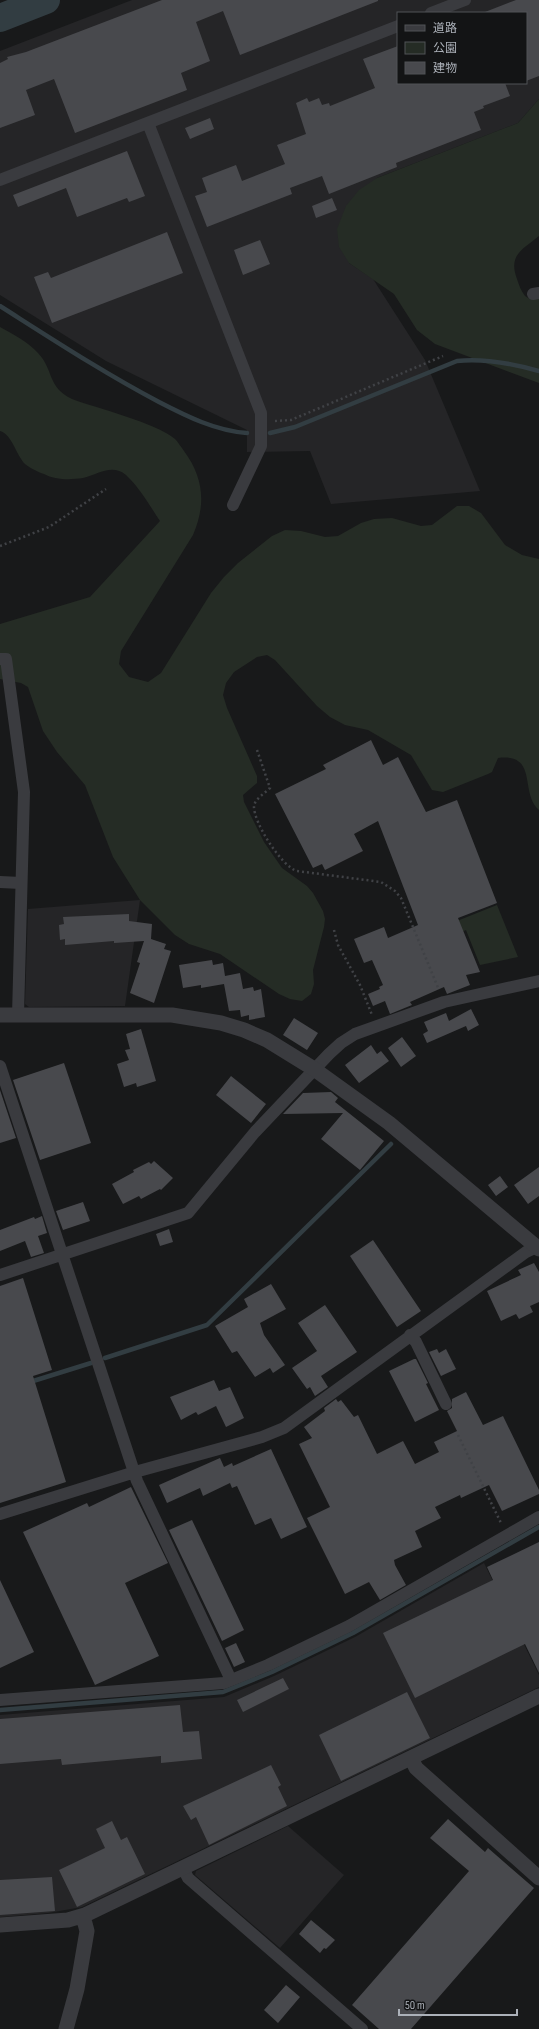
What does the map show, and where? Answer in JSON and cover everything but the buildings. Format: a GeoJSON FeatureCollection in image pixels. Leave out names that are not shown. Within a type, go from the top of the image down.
{"type":"FeatureCollection","features":[{"type":"Feature","properties":{"kind":"street"},"geometry":{"type":"LineString","coordinates":[[434,12],[465,0]]}},
{"type":"Feature","properties":{"kind":"street"},"geometry":{"type":"LineString","coordinates":[[0,180],[397,26]]}},
{"type":"Feature","properties":{"kind":"street"},"geometry":{"type":"LineString","coordinates":[[148,123],[261,413],[261,446],[233,505]]}},
{"type":"Feature","properties":{"kind":"street"},"geometry":{"type":"LineString","coordinates":[[0,658],[6,659],[24,792],[18,1015]]}},
{"type":"Feature","properties":{"kind":"street"},"geometry":{"type":"LineString","coordinates":[[0,882],[21,883]]}},
{"type":"Feature","properties":{"kind":"street"},"geometry":{"type":"LineString","coordinates":[[0,1275],[188,1213],[255,1132],[314,1069],[341,1043],[355,1034],[444,1002],[539,981]]}},
{"type":"Feature","properties":{"kind":"street"},"geometry":{"type":"LineString","coordinates":[[0,1016],[172,1014],[196,1017],[244,1030],[267,1040],[314,1069],[389,1122],[538,1247],[526,1252],[410,1335],[294,1422],[274,1433],[135,1472],[0,1514]]}},
{"type":"Feature","properties":{"kind":"street"},"geometry":{"type":"LineString","coordinates":[[0,1066],[137,1481],[231,1680]]}},
{"type":"Feature","properties":{"kind":"street"},"geometry":{"type":"LineString","coordinates":[[410,1335],[416,1342],[446,1404]]}},
{"type":"Feature","properties":{"kind":"street"},"geometry":{"type":"LineString","coordinates":[[0,1700],[224,1683],[349,1626],[539,1517]]}},
{"type":"Feature","properties":{"kind":"street"},"geometry":{"type":"LineString","coordinates":[[0,1925],[68,1920],[83,1916],[539,1696]]}},
{"type":"Feature","properties":{"kind":"street"},"geometry":{"type":"LineString","coordinates":[[411,1758],[416,1768],[539,1878]]}},
{"type":"Feature","properties":{"kind":"street"},"geometry":{"type":"LineString","coordinates":[[183,1868],[188,1878],[362,2029]]}},
{"type":"Feature","properties":{"kind":"street"},"geometry":{"type":"LineString","coordinates":[[66,2029],[77,1989],[87,1931],[83,1916]]}},
{"type":"Feature","properties":{"kind":"path"},"geometry":{"type":"LineString","coordinates":[[261,423],[291,420],[443,356]]}},
{"type":"Feature","properties":{"kind":"path"},"geometry":{"type":"LineString","coordinates":[[0,546],[49,527],[106,489]]}},
{"type":"Feature","properties":{"kind":"path"},"geometry":{"type":"LineString","coordinates":[[257,750],[270,788],[257,801],[255,810],[268,840],[285,865],[297,872],[380,882],[396,891],[401,898],[444,1002]]}},
{"type":"Feature","properties":{"kind":"path"},"geometry":{"type":"LineString","coordinates":[[334,930],[338,945],[360,985],[377,1026]]}},
{"type":"Feature","properties":{"kind":"path"},"geometry":{"type":"LineString","coordinates":[[458,1435],[507,1535]]}},
{"type":"Feature","properties":{"kind":"shaded area"},"geometry":{"type":"Polygon","coordinates":[[[132,0],[539,0],[539,99],[518,123],[377,178],[349,263],[373,279],[425,360],[480,491],[331,504],[310,451],[247,452],[247,430],[106,361],[0,295],[0,51],[132,0]]]}},
{"type":"Feature","properties":{"kind":"shaded area"},"geometry":{"type":"Polygon","coordinates":[[[140,900],[125,1006],[29,1007],[25,1004],[28,909],[140,900]]]}},
{"type":"Feature","properties":{"kind":"shaded area"},"geometry":{"type":"Polygon","coordinates":[[[484,1563],[539,1675],[539,1687],[82,1907],[48,1913],[0,1917],[0,1715],[224,1697],[274,1676],[355,1637],[484,1563]]]}},
{"type":"Feature","properties":{"kind":"shaded area"},"geometry":{"type":"Polygon","coordinates":[[[288,1826],[344,1875],[280,1948],[195,1875],[196,1871],[288,1826]]]}},
{"type":"Feature","properties":{"kind":"green space"},"geometry":{"type":"Polygon","coordinates":[[[539,99],[539,236],[522,249],[514,264],[520,288],[525,296],[530,299],[539,299],[539,383],[435,344],[417,330],[394,294],[349,263],[339,247],[337,229],[346,206],[359,190],[377,178],[518,123],[539,99]]]}},
{"type":"Feature","properties":{"kind":"green space"},"geometry":{"type":"Polygon","coordinates":[[[0,327],[15,335],[38,353],[47,366],[54,384],[64,394],[72,399],[126,416],[166,433],[175,439],[191,461],[196,471],[201,492],[200,513],[197,524],[193,535],[121,651],[119,664],[129,677],[148,682],[161,673],[211,593],[224,577],[238,563],[272,536],[285,530],[301,531],[325,537],[338,536],[361,523],[374,519],[392,518],[421,526],[432,525],[457,506],[469,506],[481,513],[505,545],[522,555],[539,559],[539,810],[533,803],[524,768],[519,762],[511,758],[498,758],[492,772],[488,774],[443,792],[432,790],[411,755],[368,730],[345,725],[330,717],[317,706],[275,660],[267,655],[257,657],[234,672],[226,683],[223,695],[227,708],[257,776],[257,783],[243,795],[244,802],[264,842],[282,868],[307,886],[313,893],[323,911],[325,919],[313,970],[314,984],[311,994],[302,1001],[290,999],[279,994],[220,954],[189,944],[175,935],[140,900],[113,857],[85,785],[57,752],[43,731],[28,687],[21,683],[0,679],[0,624],[90,597],[160,521],[135,485],[126,475],[121,472],[110,470],[83,478],[63,479],[48,476],[25,464],[8,436],[0,431],[0,327]]]}},
{"type":"Feature","properties":{"kind":"green space"},"geometry":{"type":"Polygon","coordinates":[[[497,905],[518,957],[480,965],[466,930],[457,934],[452,923],[497,905]]]}},
{"type":"Feature","properties":{"kind":"waterway"},"geometry":{"type":"LineString","coordinates":[[0,18],[46,0]]}},
{"type":"Feature","properties":{"kind":"waterway"},"geometry":{"type":"LineString","coordinates":[[0,306],[98,368],[159,402],[213,426],[235,432],[247,433]]}},
{"type":"Feature","properties":{"kind":"waterway"},"geometry":{"type":"LineString","coordinates":[[270,433],[295,427],[457,361],[478,360],[499,362],[539,371]]}},
{"type":"Feature","properties":{"kind":"waterway"},"geometry":{"type":"LineString","coordinates":[[105,1358],[207,1325],[391,1144]]}},
{"type":"Feature","properties":{"kind":"waterway"},"geometry":{"type":"LineString","coordinates":[[30,1382],[91,1363]]}},
{"type":"Feature","properties":{"kind":"waterway"},"geometry":{"type":"LineString","coordinates":[[0,1710],[223,1692],[272,1672],[353,1633],[539,1527]]}}]}
